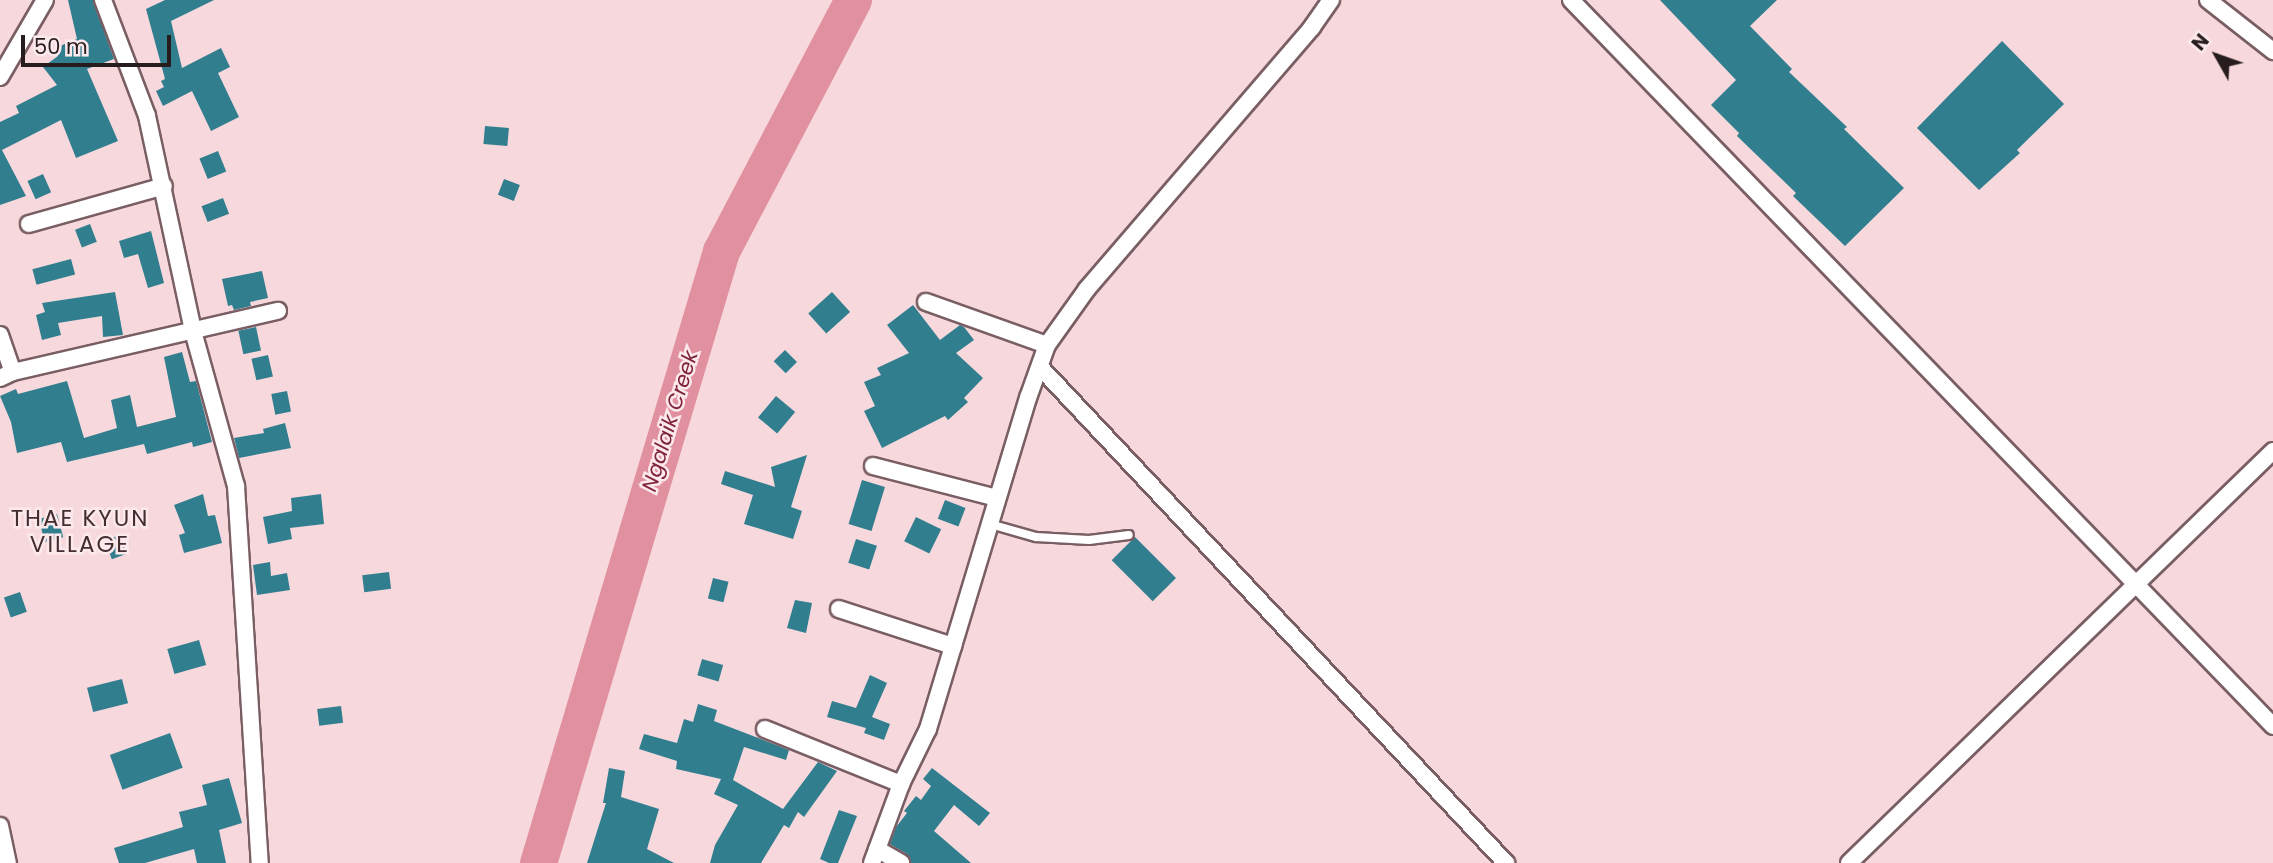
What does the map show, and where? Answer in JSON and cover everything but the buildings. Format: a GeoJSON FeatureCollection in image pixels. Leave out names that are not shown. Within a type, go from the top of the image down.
{"type":"FeatureCollection","features":[{"type":"Feature","properties":{"kind":"street"},"geometry":{"type":"LineString","coordinates":[[0,77],[45,0]]}},
{"type":"Feature","properties":{"kind":"street"},"geometry":{"type":"LineString","coordinates":[[103,0],[147,116],[193,331],[236,486],[260,863]]}},
{"type":"Feature","properties":{"kind":"street"},"geometry":{"type":"LineString","coordinates":[[901,863],[875,856],[901,783],[928,729],[997,498],[1047,345],[1087,289],[1312,27],[1331,0]]}},
{"type":"Feature","properties":{"kind":"street"},"geometry":{"type":"LineString","coordinates":[[1571,0],[2273,726]]}},
{"type":"Feature","properties":{"kind":"street"},"geometry":{"type":"LineString","coordinates":[[2208,0],[2273,51]]}},
{"type":"Feature","properties":{"kind":"street"},"geometry":{"type":"LineString","coordinates":[[29,224],[164,186]]}},
{"type":"Feature","properties":{"kind":"street"},"geometry":{"type":"LineString","coordinates":[[926,302],[1047,345]]}},
{"type":"Feature","properties":{"kind":"street"},"geometry":{"type":"LineString","coordinates":[[0,335],[7,375],[278,311]]}},
{"type":"Feature","properties":{"kind":"street"},"geometry":{"type":"LineString","coordinates":[[1040,367],[1506,863]]}},
{"type":"Feature","properties":{"kind":"street"},"geometry":{"type":"LineString","coordinates":[[1849,863],[2273,451]]}},
{"type":"Feature","properties":{"kind":"street"},"geometry":{"type":"LineString","coordinates":[[873,466],[997,498]]}},
{"type":"Feature","properties":{"kind":"street"},"geometry":{"type":"LineString","coordinates":[[839,609],[953,646]]}},
{"type":"Feature","properties":{"kind":"street"},"geometry":{"type":"LineString","coordinates":[[765,729],[901,783]]}},
{"type":"Feature","properties":{"kind":"street"},"geometry":{"type":"LineString","coordinates":[[0,826],[4,856]]}},
{"type":"Feature","properties":{"kind":"lane"},"geometry":{"type":"LineString","coordinates":[[990,524],[1036,537],[1089,540],[1129,536]]}},
{"type":"Feature","properties":{"kind":"waterway","name":"Ngalaik Creek"},"geometry":{"type":"LineString","coordinates":[[538,863],[721,251],[853,0]]}},
{"type":"Feature","properties":{"kind":"district","name":"THAE KYUN VILLAGE"},"geometry":{"type":"Point","coordinates":[80,531]}}]}
